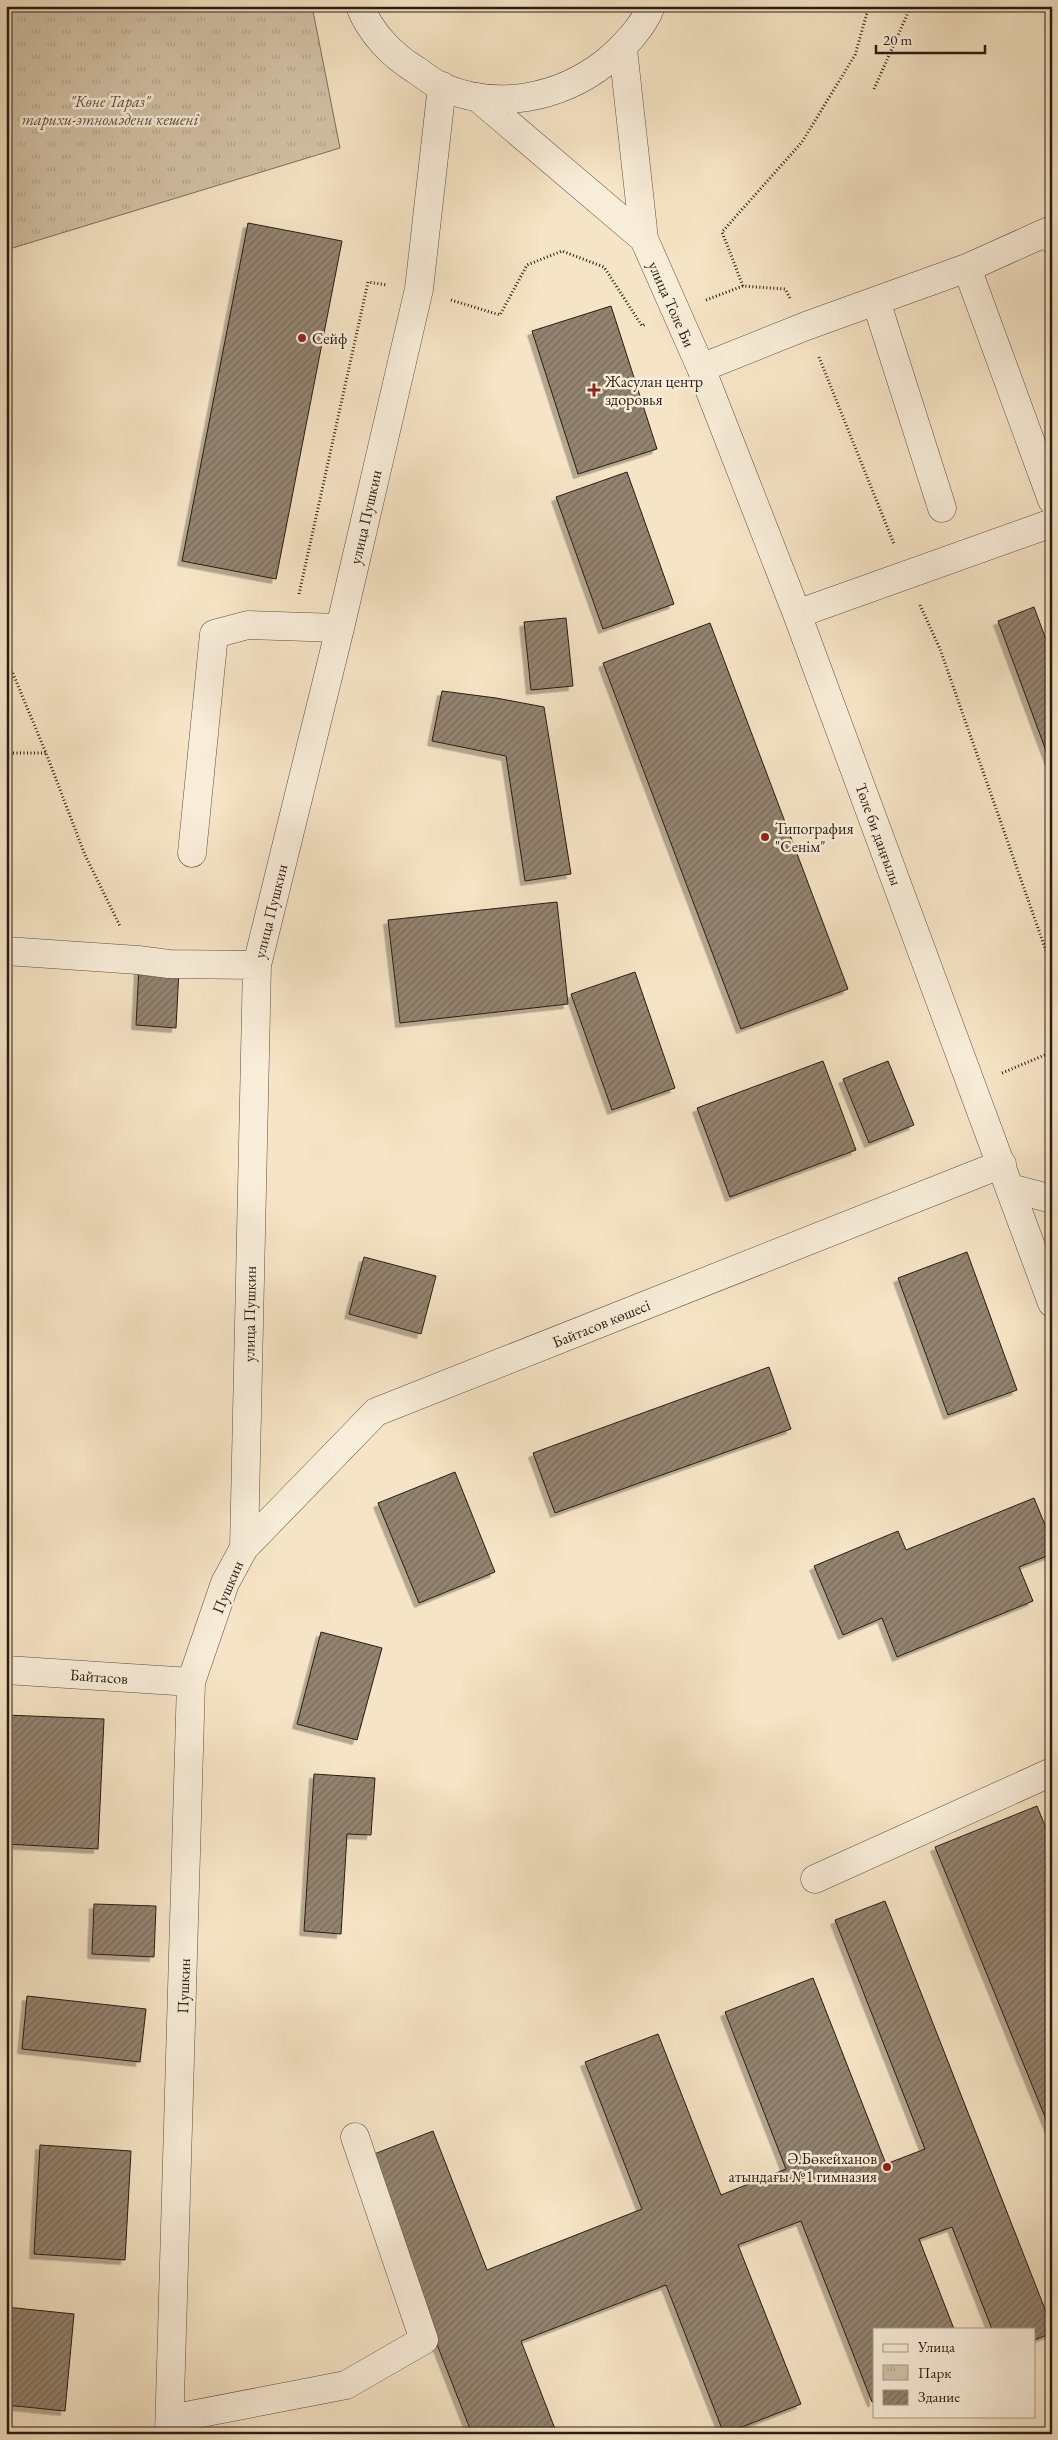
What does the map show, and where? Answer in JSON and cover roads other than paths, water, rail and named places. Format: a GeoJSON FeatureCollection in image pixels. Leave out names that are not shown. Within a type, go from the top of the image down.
{"type":"FeatureCollection","features":[{"type":"Feature","properties":{"kind":"street"},"geometry":{"type":"LineString","coordinates":[[360,6],[366,21],[399,59],[442,86],[477,97],[514,99],[551,93],[586,78],[622,49],[651,6]]}},
{"type":"Feature","properties":{"kind":"street"},"geometry":{"type":"LineString","coordinates":[[622,49],[644,240]]}},
{"type":"Feature","properties":{"kind":"street","name":"улица Пушкин"},"geometry":{"type":"LineString","coordinates":[[244,1548],[256,965],[340,628],[419,290],[442,86]]}},
{"type":"Feature","properties":{"kind":"street"},"geometry":{"type":"LineString","coordinates":[[477,97],[644,240]]}},
{"type":"Feature","properties":{"kind":"street"},"geometry":{"type":"LineString","coordinates":[[700,368],[806,326],[967,268],[1049,231],[1052,239]]}},
{"type":"Feature","properties":{"kind":"street","name":"улица Толе Би"},"geometry":{"type":"LineString","coordinates":[[644,240],[700,368]]}},
{"type":"Feature","properties":{"kind":"street"},"geometry":{"type":"LineString","coordinates":[[967,268],[1052,500]]}},
{"type":"Feature","properties":{"kind":"street"},"geometry":{"type":"LineString","coordinates":[[876,301],[942,508]]}},
{"type":"Feature","properties":{"kind":"street","name":"Төле би даңғылы"},"geometry":{"type":"LineString","coordinates":[[700,368],[798,614],[1052,1303]]}},
{"type":"Feature","properties":{"kind":"street"},"geometry":{"type":"LineString","coordinates":[[798,614],[1052,523]]}},
{"type":"Feature","properties":{"kind":"street"},"geometry":{"type":"LineString","coordinates":[[192,853],[214,634],[248,625],[292,628],[340,628]]}},
{"type":"Feature","properties":{"kind":"street"},"geometry":{"type":"LineString","coordinates":[[6,952],[138,960],[169,964],[256,965]]}},
{"type":"Feature","properties":{"kind":"street"},"geometry":{"type":"LineString","coordinates":[[1006,1176],[1052,1199]]}},
{"type":"Feature","properties":{"kind":"street","name":"Байтасов көшесі"},"geometry":{"type":"LineString","coordinates":[[244,1548],[376,1412],[1006,1176]]}},
{"type":"Feature","properties":{"kind":"street","name":"Пушкин"},"geometry":{"type":"LineString","coordinates":[[170,2426],[192,1682],[225,1583],[244,1548]]}},
{"type":"Feature","properties":{"kind":"street","name":"Байтасов"},"geometry":{"type":"LineString","coordinates":[[6,1670],[192,1682]]}},
{"type":"Feature","properties":{"kind":"street"},"geometry":{"type":"LineString","coordinates":[[816,1879],[1052,1772]]}},
{"type":"Feature","properties":{"kind":"street"},"geometry":{"type":"LineString","coordinates":[[170,2426],[346,2385],[424,2340],[355,2137]]}},
{"type":"Feature","properties":{"kind":"place","name":"Сейф"},"geometry":{"type":"Point","coordinates":[302,338]}},
{"type":"Feature","properties":{"kind":"place","name":"Жасулан центр здоровья"},"geometry":{"type":"Point","coordinates":[594,390]}},
{"type":"Feature","properties":{"kind":"place","name":"Типография \"Сенім\""},"geometry":{"type":"Point","coordinates":[765,837]}},
{"type":"Feature","properties":{"kind":"place","name":"Ә.Бөкейханов атындағы №1 гимназия"},"geometry":{"type":"Point","coordinates":[887,2167]}},
{"type":"Feature","properties":{"kind":"park label","name":"\"Көне Тараз\" тарихи-этномәдени кешені"},"geometry":{"type":"Point","coordinates":[110,110]}}]}
